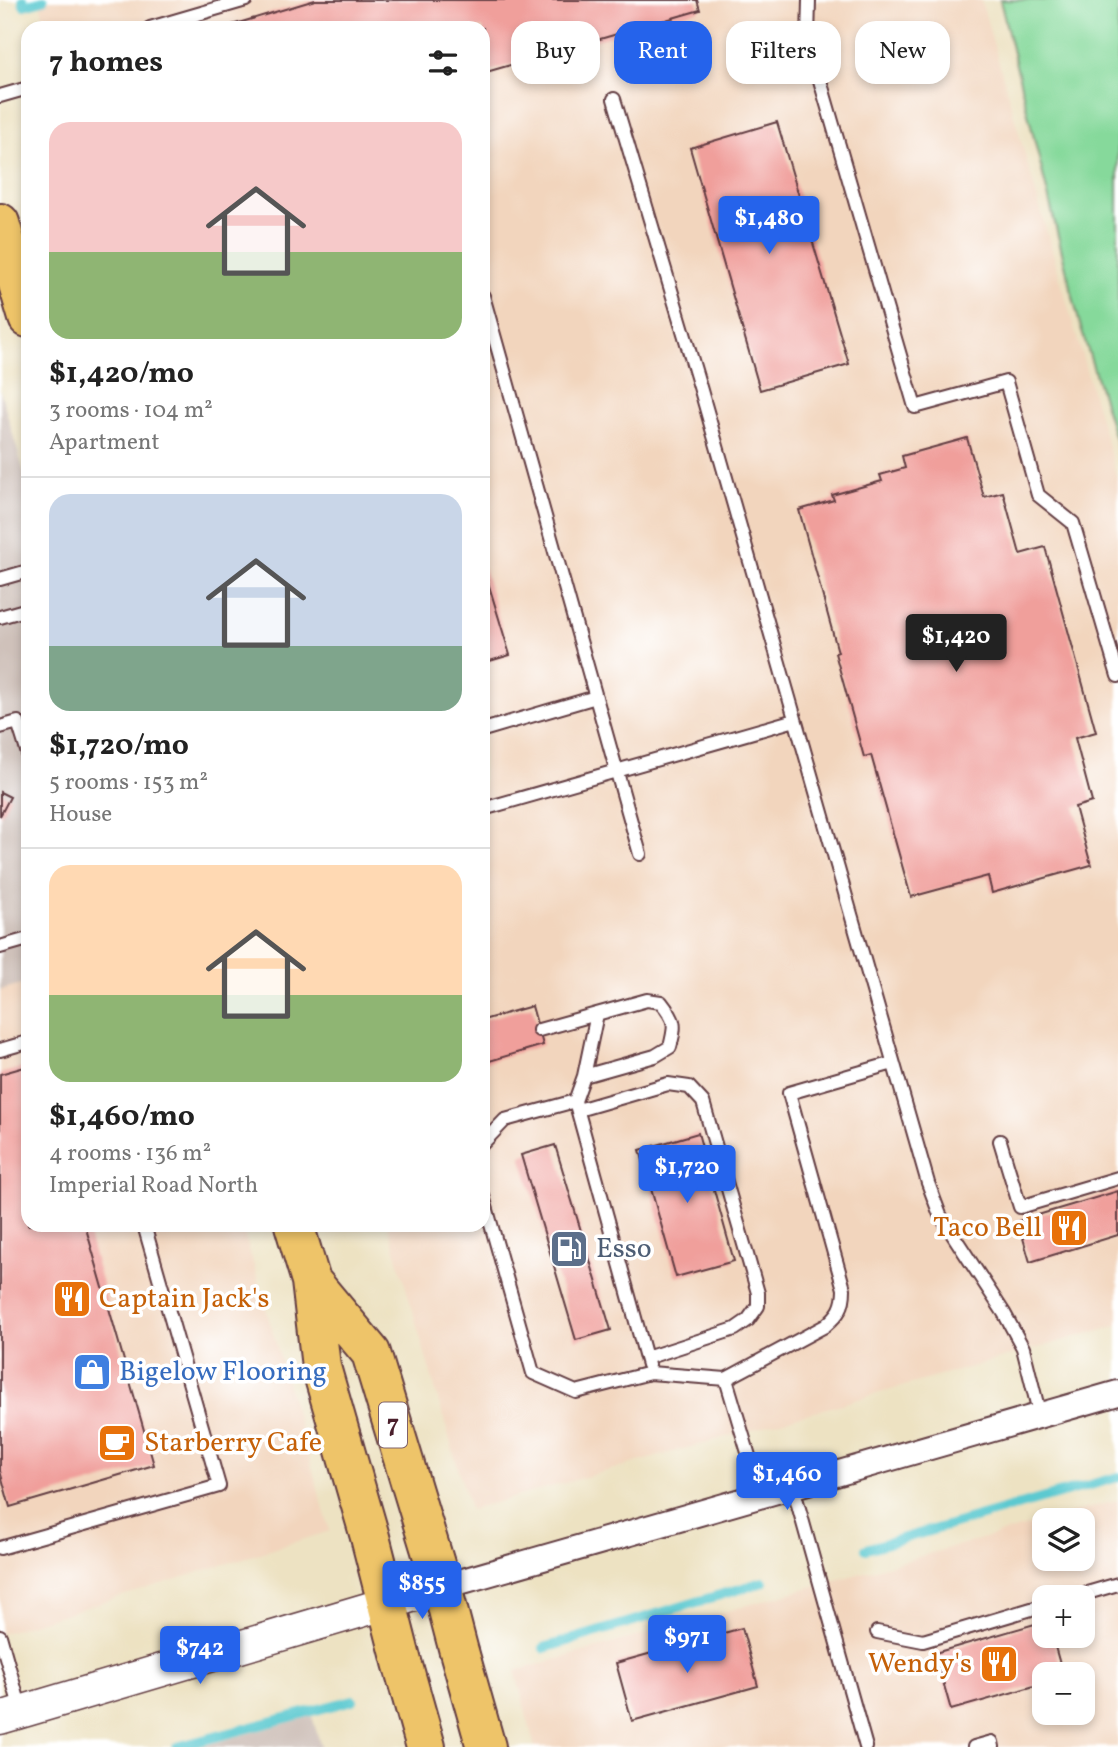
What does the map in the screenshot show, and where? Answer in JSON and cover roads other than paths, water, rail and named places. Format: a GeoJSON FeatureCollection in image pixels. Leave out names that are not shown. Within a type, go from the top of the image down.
{"type":"FeatureCollection","features":[{"type":"Feature","properties":{"kind":"main road"},"geometry":{"type":"LineString","coordinates":[[3,242],[21,297]]}},
{"type":"Feature","properties":{"kind":"main road","name":"7"},"geometry":{"type":"LineString","coordinates":[[296,1232],[311,1281],[321,1367],[426,1747]]}},
{"type":"Feature","properties":{"kind":"main road","name":"7"},"geometry":{"type":"LineString","coordinates":[[311,1281],[371,1353],[442,1587],[486,1747]]}},
{"type":"Feature","properties":{"kind":"street"},"geometry":{"type":"LineString","coordinates":[[11,1714],[1118,1393]]}},
{"type":"Feature","properties":{"kind":"lane"},"geometry":{"type":"LineString","coordinates":[[174,21],[246,0]]}},
{"type":"Feature","properties":{"kind":"lane"},"geometry":{"type":"LineString","coordinates":[[809,0],[808,39],[915,407],[1006,382],[1038,495],[1073,523],[1118,676]]}},
{"type":"Feature","properties":{"kind":"lane"},"geometry":{"type":"LineString","coordinates":[[0,96],[21,90]]}},
{"type":"Feature","properties":{"kind":"lane"},"geometry":{"type":"LineString","coordinates":[[614,99],[704,400],[928,1183],[940,1215],[1004,1313],[1023,1348],[1040,1416]]}},
{"type":"Feature","properties":{"kind":"lane"},"geometry":{"type":"LineString","coordinates":[[490,321],[640,854]]}},
{"type":"Feature","properties":{"kind":"lane"},"geometry":{"type":"LineString","coordinates":[[0,579],[21,573]]}},
{"type":"Feature","properties":{"kind":"lane"},"geometry":{"type":"LineString","coordinates":[[0,617],[21,611]]}},
{"type":"Feature","properties":{"kind":"lane"},"geometry":{"type":"LineString","coordinates":[[490,728],[596,697]]}},
{"type":"Feature","properties":{"kind":"lane"},"geometry":{"type":"LineString","coordinates":[[490,807],[795,720]]}},
{"type":"Feature","properties":{"kind":"lane"},"geometry":{"type":"LineString","coordinates":[[0,727],[18,722],[21,732]]}},
{"type":"Feature","properties":{"kind":"lane"},"geometry":{"type":"LineString","coordinates":[[0,947],[21,941]]}},
{"type":"Feature","properties":{"kind":"lane"},"geometry":{"type":"LineString","coordinates":[[539,1030],[647,1000],[661,1002],[672,1016],[675,1029],[670,1047],[655,1056],[584,1076]]}},
{"type":"Feature","properties":{"kind":"lane"},"geometry":{"type":"LineString","coordinates":[[597,1014],[576,1105],[650,1373]]}},
{"type":"Feature","properties":{"kind":"lane"},"geometry":{"type":"LineString","coordinates":[[0,1050],[21,1044]]}},
{"type":"Feature","properties":{"kind":"lane"},"geometry":{"type":"LineString","coordinates":[[490,1221],[533,1373],[576,1392],[650,1373],[726,1378],[825,1326],[837,1315],[844,1302],[844,1289],[789,1093],[893,1063]]}},
{"type":"Feature","properties":{"kind":"lane"},"geometry":{"type":"LineString","coordinates":[[490,1136],[505,1120],[668,1084],[689,1087],[703,1102],[758,1293],[758,1306],[748,1320],[735,1329],[646,1357]]}},
{"type":"Feature","properties":{"kind":"lane"},"geometry":{"type":"LineString","coordinates":[[1000,1141],[1020,1207],[1118,1178]]}},
{"type":"Feature","properties":{"kind":"lane"},"geometry":{"type":"LineString","coordinates":[[0,1548],[219,1486],[146,1232]]}},
{"type":"Feature","properties":{"kind":"lane"},"geometry":{"type":"LineString","coordinates":[[726,1378],[761,1496]]}},
{"type":"Feature","properties":{"kind":"lane"},"geometry":{"type":"LineString","coordinates":[[793,1487],[866,1747]]}},
{"type":"Feature","properties":{"kind":"lane"},"geometry":{"type":"LineString","coordinates":[[1095,1591],[1118,1584]]}},
{"type":"Feature","properties":{"kind":"lane"},"geometry":{"type":"LineString","coordinates":[[877,1632],[923,1641],[1032,1609]]}},
{"type":"Feature","properties":{"kind":"lane"},"geometry":{"type":"LineString","coordinates":[[0,1636],[11,1714]]}},
{"type":"Feature","properties":{"kind":"lane"},"geometry":{"type":"LineString","coordinates":[[974,1747],[992,1742],[993,1747]]}},
{"type":"Feature","properties":{"kind":"waterway"},"geometry":{"type":"LineString","coordinates":[[23,0],[24,5],[43,0]]}},
{"type":"Feature","properties":{"kind":"waterway"},"geometry":{"type":"LineString","coordinates":[[866,1549],[1118,1477]]}},
{"type":"Feature","properties":{"kind":"waterway"},"geometry":{"type":"LineString","coordinates":[[544,1648],[763,1582]]}},
{"type":"Feature","properties":{"kind":"waterway"},"geometry":{"type":"LineString","coordinates":[[177,1747],[353,1700]]}},
{"type":"Feature","properties":{"kind":"place","name":"Taco Bell"},"geometry":{"type":"Point","coordinates":[1069,1228]}},
{"type":"Feature","properties":{"kind":"place","name":"Esso"},"geometry":{"type":"Point","coordinates":[569,1249]}},
{"type":"Feature","properties":{"kind":"place","name":"Captain Jack's"},"geometry":{"type":"Point","coordinates":[72,1299]}},
{"type":"Feature","properties":{"kind":"place","name":"Bigelow Flooring"},"geometry":{"type":"Point","coordinates":[92,1372]}},
{"type":"Feature","properties":{"kind":"place","name":"Starberry Cafe"},"geometry":{"type":"Point","coordinates":[117,1443]}},
{"type":"Feature","properties":{"kind":"place","name":"Wendy's"},"geometry":{"type":"Point","coordinates":[999,1664]}}]}
